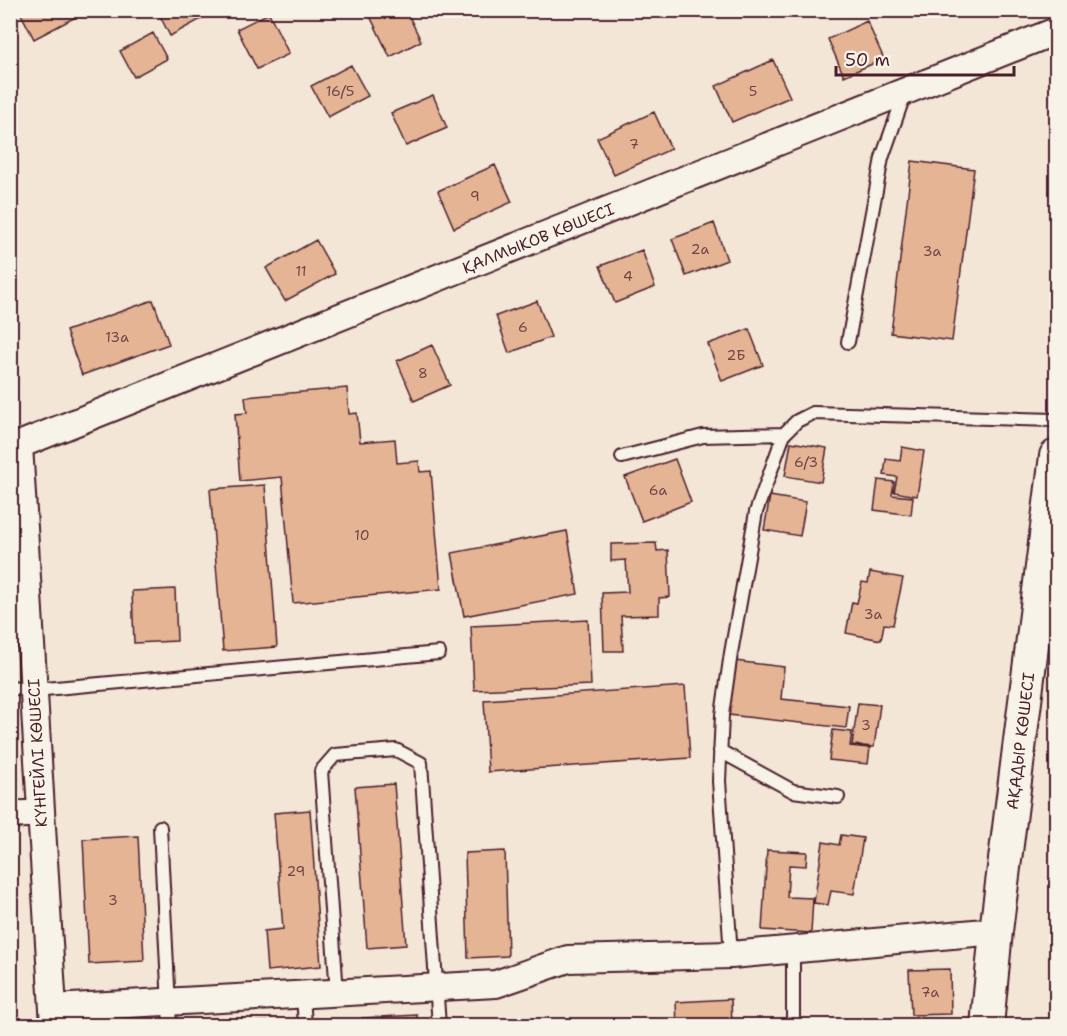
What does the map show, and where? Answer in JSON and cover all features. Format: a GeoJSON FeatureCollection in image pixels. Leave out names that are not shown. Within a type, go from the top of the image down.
{"type":"FeatureCollection","features":[{"type":"Feature","properties":{"kind":"street","name":"ҚАЛМЫКОВ КӨШЕСІ"},"geometry":{"type":"LineString","coordinates":[[19,445],[1056,31]]}},
{"type":"Feature","properties":{"kind":"street","name":"КҮНГЕЙЛІ КӨШЕСІ"},"geometry":{"type":"LineString","coordinates":[[19,445],[22,689],[41,813],[53,1017]]}},
{"type":"Feature","properties":{"kind":"street","name":"АҚАДЫР КӨШЕСІ"},"geometry":{"type":"LineString","coordinates":[[987,1026],[996,931],[1056,456]]}},
{"type":"Feature","properties":{"kind":"street"},"geometry":{"type":"LineString","coordinates":[[10,815],[41,813]]}},
{"type":"Feature","properties":{"kind":"street"},"geometry":{"type":"LineString","coordinates":[[53,1017],[170,1013],[303,994],[496,984],[568,958],[731,955],[996,931]]}},
{"type":"Feature","properties":{"kind":"lane"},"geometry":{"type":"LineString","coordinates":[[848,342],[882,158],[906,91]]}},
{"type":"Feature","properties":{"kind":"lane"},"geometry":{"type":"LineString","coordinates":[[731,955],[719,781],[722,715],[756,512],[784,434],[797,421],[813,413],[1056,420]]}},
{"type":"Feature","properties":{"kind":"lane"},"geometry":{"type":"LineString","coordinates":[[622,457],[703,436],[784,434]]}},
{"type":"Feature","properties":{"kind":"lane"},"geometry":{"type":"LineString","coordinates":[[22,689],[439,653]]}},
{"type":"Feature","properties":{"kind":"lane"},"geometry":{"type":"LineString","coordinates":[[337,993],[321,771],[335,755],[396,750],[421,763],[440,1026]]}},
{"type":"Feature","properties":{"kind":"lane"},"geometry":{"type":"LineString","coordinates":[[720,751],[793,791],[838,797]]}},
{"type":"Feature","properties":{"kind":"lane"},"geometry":{"type":"LineString","coordinates":[[160,827],[170,1013]]}},
{"type":"Feature","properties":{"kind":"lane"},"geometry":{"type":"LineString","coordinates":[[793,1026],[794,949]]}},
{"type":"Feature","properties":{"kind":"lane"},"geometry":{"type":"LineString","coordinates":[[303,994],[305,1026]]}},
{"type":"Feature","properties":{"kind":"building"},"geometry":{"type":"Polygon","coordinates":[[[19,10],[70,10],[74,18],[34,39],[19,10]]]}},
{"type":"Feature","properties":{"kind":"building"},"geometry":{"type":"Polygon","coordinates":[[[157,10],[202,10],[205,17],[170,36],[157,10]]]}},
{"type":"Feature","properties":{"kind":"building"},"geometry":{"type":"Polygon","coordinates":[[[381,10],[406,10],[421,41],[390,57],[370,16],[381,10]]]}},
{"type":"Feature","properties":{"kind":"building"},"geometry":{"type":"Polygon","coordinates":[[[269,13],[289,54],[257,69],[237,29],[269,13]]]}},
{"type":"Feature","properties":{"kind":"building"},"geometry":{"type":"Polygon","coordinates":[[[867,21],[884,59],[844,76],[828,39],[867,21]]]}},
{"type":"Feature","properties":{"kind":"building"},"geometry":{"type":"Polygon","coordinates":[[[153,33],[167,59],[134,77],[120,51],[153,33]]]}},
{"type":"Feature","properties":{"kind":"building"},"geometry":{"type":"Polygon","coordinates":[[[773,60],[790,97],[732,122],[716,86],[773,60]]]}},
{"type":"Feature","properties":{"kind":"building"},"geometry":{"type":"Polygon","coordinates":[[[351,65],[368,96],[328,117],[311,86],[351,65]]]}},
{"type":"Feature","properties":{"kind":"building"},"geometry":{"type":"Polygon","coordinates":[[[433,95],[447,128],[406,146],[391,113],[433,95]]]}},
{"type":"Feature","properties":{"kind":"building"},"geometry":{"type":"Polygon","coordinates":[[[654,112],[671,149],[614,175],[597,138],[654,112]]]}},
{"type":"Feature","properties":{"kind":"building"},"geometry":{"type":"Polygon","coordinates":[[[912,161],[974,169],[952,341],[891,333],[912,161]]]}},
{"type":"Feature","properties":{"kind":"building"},"geometry":{"type":"Polygon","coordinates":[[[495,165],[512,202],[454,228],[438,191],[495,165]]]}},
{"type":"Feature","properties":{"kind":"building"},"geometry":{"type":"Polygon","coordinates":[[[714,223],[727,260],[686,276],[672,239],[714,223]]]}},
{"type":"Feature","properties":{"kind":"building"},"geometry":{"type":"Polygon","coordinates":[[[316,240],[335,274],[285,301],[266,268],[316,240]]]}},
{"type":"Feature","properties":{"kind":"building"},"geometry":{"type":"Polygon","coordinates":[[[642,250],[655,287],[615,303],[600,266],[642,250]]]}},
{"type":"Feature","properties":{"kind":"building"},"geometry":{"type":"Polygon","coordinates":[[[153,300],[169,344],[82,375],[66,331],[153,300]]]}},
{"type":"Feature","properties":{"kind":"building"},"geometry":{"type":"Polygon","coordinates":[[[537,301],[551,337],[509,353],[496,316],[537,301]]]}},
{"type":"Feature","properties":{"kind":"building"},"geometry":{"type":"Polygon","coordinates":[[[749,329],[763,365],[722,381],[708,344],[749,329]]]}},
{"type":"Feature","properties":{"kind":"building"},"geometry":{"type":"Polygon","coordinates":[[[432,345],[450,385],[414,401],[397,361],[432,345]]]}},
{"type":"Feature","properties":{"kind":"building"},"geometry":{"type":"Polygon","coordinates":[[[347,388],[349,414],[357,413],[360,442],[395,439],[397,463],[419,461],[420,472],[431,471],[441,589],[293,603],[282,477],[240,481],[235,414],[247,413],[245,397],[347,388]]]}},
{"type":"Feature","properties":{"kind":"building"},"geometry":{"type":"Polygon","coordinates":[[[791,442],[827,448],[821,482],[785,476],[791,442]]]}},
{"type":"Feature","properties":{"kind":"building"},"geometry":{"type":"Polygon","coordinates":[[[902,447],[924,451],[917,496],[894,492],[897,477],[884,475],[886,459],[900,461],[902,447]]]}},
{"type":"Feature","properties":{"kind":"building"},"geometry":{"type":"Polygon","coordinates":[[[675,459],[691,502],[642,521],[625,477],[675,459]]]}},
{"type":"Feature","properties":{"kind":"building"},"geometry":{"type":"Polygon","coordinates":[[[878,480],[894,482],[892,495],[913,497],[911,515],[874,510],[878,480]]]}},
{"type":"Feature","properties":{"kind":"building"},"geometry":{"type":"Polygon","coordinates":[[[265,485],[277,647],[223,651],[210,489],[265,485]]]}},
{"type":"Feature","properties":{"kind":"building"},"geometry":{"type":"Polygon","coordinates":[[[770,496],[806,502],[800,536],[764,530],[770,496]]]}},
{"type":"Feature","properties":{"kind":"building"},"geometry":{"type":"Polygon","coordinates":[[[567,531],[578,594],[464,616],[452,553],[567,531]]]}},
{"type":"Feature","properties":{"kind":"building"},"geometry":{"type":"Polygon","coordinates":[[[656,543],[657,551],[668,550],[670,597],[659,598],[659,615],[621,616],[623,651],[604,651],[602,593],[628,592],[626,560],[611,561],[611,544],[656,543]]]}},
{"type":"Feature","properties":{"kind":"building"},"geometry":{"type":"Polygon","coordinates":[[[870,572],[903,578],[893,625],[884,624],[881,640],[846,633],[852,602],[857,603],[862,582],[868,583],[870,572]]]}},
{"type":"Feature","properties":{"kind":"building"},"geometry":{"type":"Polygon","coordinates":[[[175,589],[177,641],[134,643],[132,591],[175,589]]]}},
{"type":"Feature","properties":{"kind":"building"},"geometry":{"type":"Polygon","coordinates":[[[588,620],[591,685],[474,690],[471,626],[588,620]]]}},
{"type":"Feature","properties":{"kind":"building"},"geometry":{"type":"Polygon","coordinates":[[[735,661],[784,667],[781,699],[849,706],[846,728],[729,715],[735,661]]]}},
{"type":"Feature","properties":{"kind":"building"},"geometry":{"type":"Polygon","coordinates":[[[685,686],[690,758],[488,772],[484,700],[685,686]]]}},
{"type":"Feature","properties":{"kind":"building"},"geometry":{"type":"Polygon","coordinates":[[[858,703],[880,705],[874,747],[852,745],[858,703]]]}},
{"type":"Feature","properties":{"kind":"building"},"geometry":{"type":"Polygon","coordinates":[[[833,730],[852,732],[850,746],[870,748],[868,764],[829,760],[833,730]]]}},
{"type":"Feature","properties":{"kind":"building"},"geometry":{"type":"Polygon","coordinates":[[[394,784],[406,945],[367,948],[355,787],[394,784]]]}},
{"type":"Feature","properties":{"kind":"building"},"geometry":{"type":"Polygon","coordinates":[[[310,810],[321,966],[267,971],[264,931],[283,929],[274,813],[310,810]]]}},
{"type":"Feature","properties":{"kind":"building"},"geometry":{"type":"Polygon","coordinates":[[[841,835],[863,838],[854,894],[831,891],[828,905],[814,903],[823,842],[839,845],[841,835]]]}},
{"type":"Feature","properties":{"kind":"building"},"geometry":{"type":"Polygon","coordinates":[[[138,836],[144,961],[89,964],[83,839],[138,836]]]}},
{"type":"Feature","properties":{"kind":"building"},"geometry":{"type":"Polygon","coordinates":[[[767,850],[807,852],[806,866],[789,865],[787,897],[813,898],[811,933],[762,930],[767,850]]]}},
{"type":"Feature","properties":{"kind":"building"},"geometry":{"type":"Polygon","coordinates":[[[505,851],[508,956],[468,958],[465,853],[505,851]]]}},
{"type":"Feature","properties":{"kind":"building"},"geometry":{"type":"Polygon","coordinates":[[[950,969],[951,1014],[911,1015],[909,970],[950,969]]]}},
{"type":"Feature","properties":{"kind":"building"},"geometry":{"type":"Polygon","coordinates":[[[731,999],[732,1026],[677,1026],[676,1002],[731,999]]]}},
{"type":"Feature","properties":{"kind":"building"},"geometry":{"type":"Polygon","coordinates":[[[417,1015],[418,1026],[362,1026],[362,1018],[417,1015]]]}},
{"type":"Feature","properties":{"kind":"building"},"geometry":{"type":"Polygon","coordinates":[[[285,1021],[285,1026],[230,1026],[230,1024],[285,1021]]]}}]}
